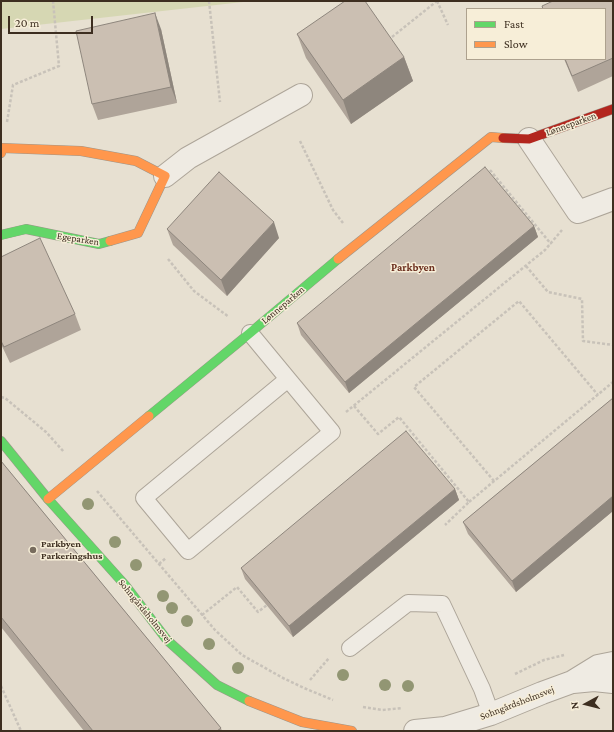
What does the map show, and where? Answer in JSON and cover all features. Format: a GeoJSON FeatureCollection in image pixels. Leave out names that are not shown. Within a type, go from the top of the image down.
{"type":"FeatureCollection","features":[{"type":"Feature","properties":{"kind":"street","name":"Egeparken"},"geometry":{"type":"LineString","coordinates":[[1,235],[26,229],[99,244],[138,233],[165,176],[188,158],[301,95]]}},
{"type":"Feature","properties":{"kind":"street","name":"Lønneparken"},"geometry":{"type":"LineString","coordinates":[[48,499],[357,243],[491,137],[529,139],[613,109]]}},
{"type":"Feature","properties":{"kind":"street"},"geometry":{"type":"LineString","coordinates":[[529,139],[578,212],[613,199]]}},
{"type":"Feature","properties":{"kind":"street"},"geometry":{"type":"LineString","coordinates":[[2,150],[81,150],[136,161],[165,176]]}},
{"type":"Feature","properties":{"kind":"street","name":"Sohngårdsholmsvej"},"geometry":{"type":"LineString","coordinates":[[1,441],[48,499],[125,585],[167,640],[217,685],[252,703],[302,722],[352,731]]}},
{"type":"Feature","properties":{"kind":"street","name":"Sohngårdsholmsvej"},"geometry":{"type":"LineString","coordinates":[[415,731],[445,728],[491,714],[572,682],[598,666],[613,663]]}},
{"type":"Feature","properties":{"kind":"street","name":"Sohngårdsholmsvej"},"geometry":{"type":"LineString","coordinates":[[572,682],[594,680],[613,682]]}},
{"type":"Feature","properties":{"kind":"lane"},"geometry":{"type":"LineString","coordinates":[[250,333],[332,432],[188,552],[144,498],[288,379]]}},
{"type":"Feature","properties":{"kind":"lane"},"geometry":{"type":"LineString","coordinates":[[350,648],[408,603],[442,604],[482,689],[491,714]]}},
{"type":"Feature","properties":{"kind":"path"},"geometry":{"type":"LineString","coordinates":[[2,150],[13,84],[59,66],[54,1]]}},
{"type":"Feature","properties":{"kind":"path"},"geometry":{"type":"LineString","coordinates":[[209,1],[220,102]]}},
{"type":"Feature","properties":{"kind":"path"},"geometry":{"type":"LineString","coordinates":[[392,37],[437,1],[448,25]]}},
{"type":"Feature","properties":{"kind":"path"},"geometry":{"type":"LineString","coordinates":[[300,142],[334,210],[357,243]]}},
{"type":"Feature","properties":{"kind":"path"},"geometry":{"type":"LineString","coordinates":[[486,166],[551,244]]}},
{"type":"Feature","properties":{"kind":"path"},"geometry":{"type":"LineString","coordinates":[[328,427],[545,250],[578,212]]}},
{"type":"Feature","properties":{"kind":"path"},"geometry":{"type":"LineString","coordinates":[[168,259],[194,291],[250,333]]}},
{"type":"Feature","properties":{"kind":"path"},"geometry":{"type":"LineString","coordinates":[[526,266],[548,292],[582,299],[584,341],[613,345]]}},
{"type":"Feature","properties":{"kind":"path"},"geometry":{"type":"LineString","coordinates":[[494,481],[414,387],[519,301],[598,394]]}},
{"type":"Feature","properties":{"kind":"path"},"geometry":{"type":"LineString","coordinates":[[445,525],[469,502],[613,382]]}},
{"type":"Feature","properties":{"kind":"path"},"geometry":{"type":"LineString","coordinates":[[1,397],[5,398],[46,432],[215,630],[242,655],[293,683],[339,702]]}},
{"type":"Feature","properties":{"kind":"path"},"geometry":{"type":"LineString","coordinates":[[354,406],[378,434],[399,417],[469,502]]}},
{"type":"Feature","properties":{"kind":"path"},"geometry":{"type":"LineString","coordinates":[[202,615],[237,587],[258,612],[266,605]]}},
{"type":"Feature","properties":{"kind":"path"},"geometry":{"type":"LineString","coordinates":[[310,680],[333,655],[350,648]]}},
{"type":"Feature","properties":{"kind":"path"},"geometry":{"type":"LineString","coordinates":[[482,689],[544,660],[565,655]]}},
{"type":"Feature","properties":{"kind":"path"},"geometry":{"type":"LineString","coordinates":[[1,686],[21,731]]}},
{"type":"Feature","properties":{"kind":"path"},"geometry":{"type":"LineString","coordinates":[[360,706],[382,710],[404,708]]}},
{"type":"Feature","properties":{"kind":"green space"},"geometry":{"type":"Polygon","coordinates":[[[1,1],[252,1],[1,29],[1,1]]]}},
{"type":"Feature","properties":{"kind":"building"},"geometry":{"type":"Polygon","coordinates":[[[345,1],[365,1],[404,57],[343,100],[297,34],[345,1]]]}},
{"type":"Feature","properties":{"kind":"building"},"geometry":{"type":"Polygon","coordinates":[[[553,1],[613,1],[613,58],[572,76],[565,60],[606,60],[606,8],[543,8],[542,6],[553,1]]]}},
{"type":"Feature","properties":{"kind":"building"},"geometry":{"type":"Polygon","coordinates":[[[155,13],[171,87],[92,104],[76,31],[155,13]]]}},
{"type":"Feature","properties":{"kind":"building"},"geometry":{"type":"Polygon","coordinates":[[[485,167],[534,226],[345,382],[297,323],[485,167]]]}},
{"type":"Feature","properties":{"kind":"building"},"geometry":{"type":"Polygon","coordinates":[[[219,172],[274,222],[221,280],[167,229],[219,172]]]}},
{"type":"Feature","properties":{"kind":"building"},"geometry":{"type":"Polygon","coordinates":[[[40,238],[75,314],[4,347],[1,341],[1,257],[40,238]]]}},
{"type":"Feature","properties":{"kind":"building"},"geometry":{"type":"Polygon","coordinates":[[[613,398],[613,496],[512,581],[463,522],[613,398]]]}},
{"type":"Feature","properties":{"kind":"building"},"geometry":{"type":"Polygon","coordinates":[[[406,431],[455,489],[289,626],[241,568],[406,431]]]}},
{"type":"Feature","properties":{"kind":"building","name":"Parkbyen Parkeringshus"},"geometry":{"type":"Polygon","coordinates":[[[1,461],[221,728],[217,731],[93,731],[1,617],[1,461]]]}},
{"type":"Feature","properties":{"kind":"traffic: fast"},"geometry":{"type":"LineString","coordinates":[[1,235],[26,229],[99,244],[110,241]]}},
{"type":"Feature","properties":{"kind":"traffic: fast"},"geometry":{"type":"LineString","coordinates":[[149,416],[338,259]]}},
{"type":"Feature","properties":{"kind":"traffic: fast"},"geometry":{"type":"LineString","coordinates":[[1,441],[48,499],[125,585],[167,640],[217,685],[249,701]]}},
{"type":"Feature","properties":{"kind":"traffic: slow"},"geometry":{"type":"LineString","coordinates":[[338,259],[491,137],[503,138]]}},
{"type":"Feature","properties":{"kind":"traffic: slow"},"geometry":{"type":"LineString","coordinates":[[1,153],[2,148],[81,151],[136,161],[165,176],[138,233],[110,241]]}},
{"type":"Feature","properties":{"kind":"traffic: slow"},"geometry":{"type":"LineString","coordinates":[[48,499],[149,416]]}},
{"type":"Feature","properties":{"kind":"traffic: slow"},"geometry":{"type":"LineString","coordinates":[[249,701],[302,722],[352,731]]}},
{"type":"Feature","properties":{"kind":"traffic: jam"},"geometry":{"type":"LineString","coordinates":[[503,138],[529,139],[613,109]]}},
{"type":"Feature","properties":{"kind":"place","name":"Parkbyen Parkeringshus"},"geometry":{"type":"Point","coordinates":[33,550]}},
{"type":"Feature","properties":{"kind":"district","name":"Parkbyen"},"geometry":{"type":"Point","coordinates":[413,268]}}]}
